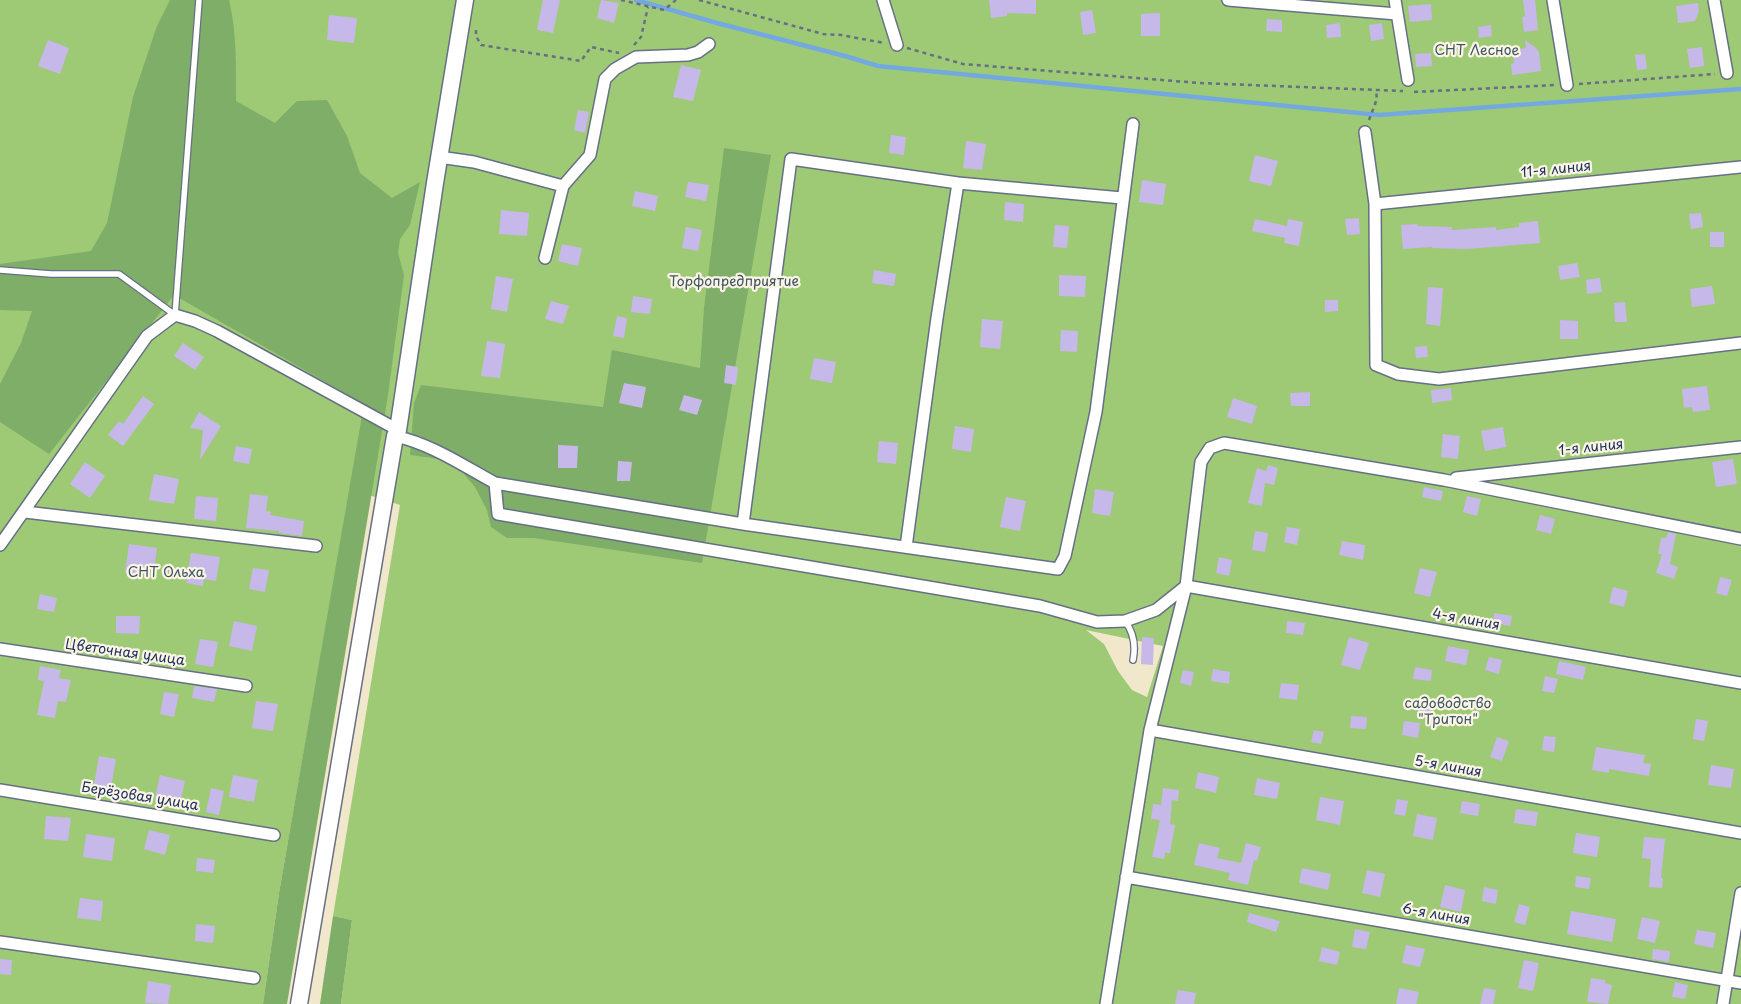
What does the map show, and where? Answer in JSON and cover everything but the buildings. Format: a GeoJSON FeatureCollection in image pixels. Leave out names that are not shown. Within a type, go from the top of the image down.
{"type":"FeatureCollection","features":[{"type":"Feature","properties":{"kind":"main road"},"geometry":{"type":"LineString","coordinates":[[300,1004],[396,433],[464,0]]}},
{"type":"Feature","properties":{"kind":"street"},"geometry":{"type":"LineString","coordinates":[[883,0],[897,45]]}},
{"type":"Feature","properties":{"kind":"street"},"geometry":{"type":"LineString","coordinates":[[1228,0],[1397,14]]}},
{"type":"Feature","properties":{"kind":"street"},"geometry":{"type":"LineString","coordinates":[[1395,0],[1408,80]]}},
{"type":"Feature","properties":{"kind":"street"},"geometry":{"type":"LineString","coordinates":[[1553,0],[1567,85]]}},
{"type":"Feature","properties":{"kind":"street"},"geometry":{"type":"LineString","coordinates":[[1714,0],[1726,73]]}},
{"type":"Feature","properties":{"kind":"street"},"geometry":{"type":"LineString","coordinates":[[545,258],[563,186],[590,156],[605,79],[615,68],[636,58],[688,55],[698,52],[708,44]]}},
{"type":"Feature","properties":{"kind":"street"},"geometry":{"type":"LineString","coordinates":[[0,545],[147,336],[175,315],[217,331],[396,433],[440,452],[495,483],[743,524],[1058,569],[1065,556],[1096,412],[1132,124]]}},
{"type":"Feature","properties":{"kind":"street"},"geometry":{"type":"LineString","coordinates":[[1365,132],[1375,204],[1376,365],[1398,374],[1440,379],[1741,343]]}},
{"type":"Feature","properties":{"kind":"street"},"geometry":{"type":"LineString","coordinates":[[439,157],[474,162],[563,186]]}},
{"type":"Feature","properties":{"kind":"street"},"geometry":{"type":"LineString","coordinates":[[743,524],[790,160],[958,183],[1122,198]]}},
{"type":"Feature","properties":{"kind":"street","name":"11-я линия"},"geometry":{"type":"LineString","coordinates":[[1375,204],[1741,167]]}},
{"type":"Feature","properties":{"kind":"street"},"geometry":{"type":"LineString","coordinates":[[906,547],[937,318],[958,183]]}},
{"type":"Feature","properties":{"kind":"street"},"geometry":{"type":"LineString","coordinates":[[1106,1004],[1150,730],[1186,586],[1200,462],[1210,448],[1224,443],[1444,480],[1741,539]]}},
{"type":"Feature","properties":{"kind":"street","name":"1-я линия"},"geometry":{"type":"LineString","coordinates":[[1444,480],[1741,447]]}},
{"type":"Feature","properties":{"kind":"street"},"geometry":{"type":"LineString","coordinates":[[495,483],[498,514],[1030,604],[1097,622],[1125,621],[1156,610],[1186,586]]}},
{"type":"Feature","properties":{"kind":"street"},"geometry":{"type":"LineString","coordinates":[[25,512],[316,546]]}},
{"type":"Feature","properties":{"kind":"street","name":"4-я линия"},"geometry":{"type":"LineString","coordinates":[[1186,586],[1741,683]]}},
{"type":"Feature","properties":{"kind":"street","name":"Цветочная улица"},"geometry":{"type":"LineString","coordinates":[[0,649],[246,686]]}},
{"type":"Feature","properties":{"kind":"street","name":"5-я линия"},"geometry":{"type":"LineString","coordinates":[[1150,730],[1741,833]]}},
{"type":"Feature","properties":{"kind":"street","name":"Берёзовая улица"},"geometry":{"type":"LineString","coordinates":[[0,790],[274,835]]}},
{"type":"Feature","properties":{"kind":"street","name":"6-я линия"},"geometry":{"type":"LineString","coordinates":[[1126,877],[1741,983]]}},
{"type":"Feature","properties":{"kind":"street"},"geometry":{"type":"LineString","coordinates":[[1723,1004],[1741,893]]}},
{"type":"Feature","properties":{"kind":"street"},"geometry":{"type":"LineString","coordinates":[[0,942],[254,978]]}},
{"type":"Feature","properties":{"kind":"lane"},"geometry":{"type":"LineString","coordinates":[[175,315],[199,0]]}},
{"type":"Feature","properties":{"kind":"lane"},"geometry":{"type":"LineString","coordinates":[[0,270],[51,274],[118,274],[175,315]]}},
{"type":"Feature","properties":{"kind":"lane"},"geometry":{"type":"LineString","coordinates":[[1125,621],[1134,639],[1133,660]]}},
{"type":"Feature","properties":{"kind":"path"},"geometry":{"type":"LineString","coordinates":[[621,0],[664,10],[674,1]]}},
{"type":"Feature","properties":{"kind":"path"},"geometry":{"type":"LineString","coordinates":[[699,0],[823,34],[841,35],[897,45],[963,64],[1199,83],[1404,92]]}},
{"type":"Feature","properties":{"kind":"path"},"geometry":{"type":"LineString","coordinates":[[631,49],[641,37],[648,7]]}},
{"type":"Feature","properties":{"kind":"path"},"geometry":{"type":"LineString","coordinates":[[476,27],[476,36],[481,45],[581,61],[590,47],[626,55]]}},
{"type":"Feature","properties":{"kind":"path"},"geometry":{"type":"LineString","coordinates":[[1413,92],[1567,85],[1726,73]]}},
{"type":"Feature","properties":{"kind":"path"},"geometry":{"type":"LineString","coordinates":[[1365,132],[1377,99],[1376,91]]}},
{"type":"Feature","properties":{"kind":"green space"},"geometry":{"type":"Polygon","coordinates":[[[0,0],[1741,0],[1741,1004],[341,1004],[352,920],[333,916],[400,505],[350,489],[279,893],[263,1004],[0,1004],[0,0]],[[1086,630],[1104,644],[1118,671],[1132,690],[1147,697],[1163,646],[1086,630]]]}},
{"type":"Feature","properties":{"kind":"green space"},"geometry":{"type":"Polygon","coordinates":[[[170,0],[229,0],[235,37],[236,101],[275,123],[297,101],[327,100],[347,136],[360,173],[392,198],[420,182],[410,225],[400,239],[398,253],[404,275],[388,395],[287,1004],[263,1004],[279,893],[364,404],[174,295],[49,454],[0,422],[0,384],[21,343],[32,311],[0,310],[0,264],[91,251],[107,223],[133,97],[157,26],[170,0]]]}},
{"type":"Feature","properties":{"kind":"green space","name":"Торфопредприятие"},"geometry":{"type":"Polygon","coordinates":[[[724,148],[771,155],[702,563],[534,538],[507,538],[491,527],[487,510],[475,487],[463,473],[439,459],[410,455],[414,403],[421,385],[603,407],[612,350],[700,368],[704,308],[724,148]]]}},
{"type":"Feature","properties":{"kind":"green space"},"geometry":{"type":"Polygon","coordinates":[[[333,916],[352,920],[341,1004],[320,1004],[333,916]]]}},
{"type":"Feature","properties":{"kind":"waterway"},"geometry":{"type":"LineString","coordinates":[[636,0],[878,66],[1379,115],[1741,89]]}},
{"type":"Feature","properties":{"kind":"park label","name":"СНТ Лесное"},"geometry":{"type":"Point","coordinates":[1477,51]}},
{"type":"Feature","properties":{"kind":"park label","name":"СНТ Ольха"},"geometry":{"type":"Point","coordinates":[166,573]}},
{"type":"Feature","properties":{"kind":"park label","name":"садоводство \"Тритон\""},"geometry":{"type":"Point","coordinates":[1448,712]}}]}
